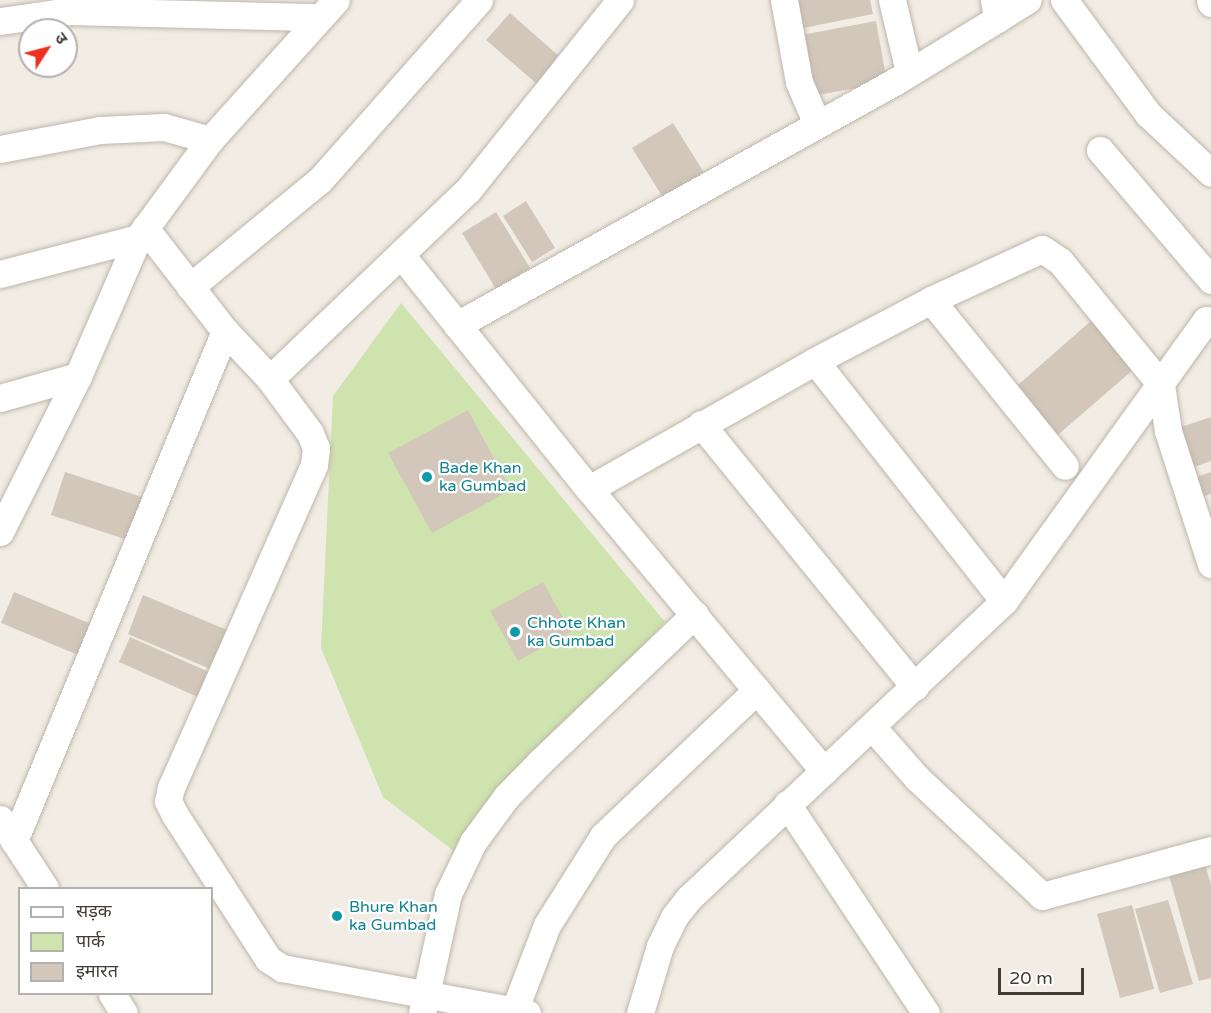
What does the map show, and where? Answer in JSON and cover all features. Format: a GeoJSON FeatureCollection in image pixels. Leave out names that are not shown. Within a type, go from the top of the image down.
{"type":"FeatureCollection","features":[{"type":"Feature","properties":{"kind":"street"},"geometry":{"type":"LineString","coordinates":[[190,287],[320,180],[479,0]]}},
{"type":"Feature","properties":{"kind":"street"},"geometry":{"type":"LineString","coordinates":[[270,379],[402,256],[468,190],[620,0]]}},
{"type":"Feature","properties":{"kind":"street"},"geometry":{"type":"LineString","coordinates":[[783,0],[799,82],[817,124]]}},
{"type":"Feature","properties":{"kind":"street"},"geometry":{"type":"LineString","coordinates":[[892,0],[909,72]]}},
{"type":"Feature","properties":{"kind":"street"},"geometry":{"type":"LineString","coordinates":[[457,325],[909,72],[995,9],[1027,0]]}},
{"type":"Feature","properties":{"kind":"street"},"geometry":{"type":"LineString","coordinates":[[1064,0],[1148,114],[1211,173]]}},
{"type":"Feature","properties":{"kind":"street"},"geometry":{"type":"LineString","coordinates":[[0,21],[69,12],[328,8]]}},
{"type":"Feature","properties":{"kind":"street"},"geometry":{"type":"LineString","coordinates":[[2,523],[78,376],[141,233],[210,140],[328,8]]}},
{"type":"Feature","properties":{"kind":"street"},"geometry":{"type":"LineString","coordinates":[[0,149],[100,130],[164,127],[210,140]]}},
{"type":"Feature","properties":{"kind":"street"},"geometry":{"type":"LineString","coordinates":[[1100,150],[1211,280]]}},
{"type":"Feature","properties":{"kind":"street"},"geometry":{"type":"LineString","coordinates":[[141,233],[190,287],[225,331],[270,379],[310,433],[316,448],[314,465],[168,801],[268,959],[301,975],[423,1005],[521,1012],[547,925],[603,836],[757,690]]}},
{"type":"Feature","properties":{"kind":"street"},"geometry":{"type":"LineString","coordinates":[[0,274],[141,233]]}},
{"type":"Feature","properties":{"kind":"street"},"geometry":{"type":"LineString","coordinates":[[589,489],[814,361],[931,300],[1026,254],[1042,249],[1051,252],[1161,385],[1168,431],[1202,505],[1211,564]]}},
{"type":"Feature","properties":{"kind":"street"},"geometry":{"type":"LineString","coordinates":[[402,256],[589,489],[824,771]]}},
{"type":"Feature","properties":{"kind":"street"},"geometry":{"type":"LineString","coordinates":[[931,300],[1065,466]]}},
{"type":"Feature","properties":{"kind":"street"},"geometry":{"type":"LineString","coordinates":[[640,1013],[660,946],[674,917],[712,873],[915,687],[1004,601],[1083,487],[1209,319]]}},
{"type":"Feature","properties":{"kind":"street"},"geometry":{"type":"LineString","coordinates":[[44,887],[7,830],[225,331]]}},
{"type":"Feature","properties":{"kind":"street"},"geometry":{"type":"LineString","coordinates":[[814,361],[1004,601]]}},
{"type":"Feature","properties":{"kind":"street"},"geometry":{"type":"LineString","coordinates":[[0,398],[78,376]]}},
{"type":"Feature","properties":{"kind":"street"},"geometry":{"type":"LineString","coordinates":[[701,424],[915,687]]}},
{"type":"Feature","properties":{"kind":"street"},"geometry":{"type":"LineString","coordinates":[[423,1005],[448,894],[473,842],[506,797],[540,762],[695,614]]}},
{"type":"Feature","properties":{"kind":"street"},"geometry":{"type":"LineString","coordinates":[[872,727],[917,778],[1042,896],[1211,850]]}},
{"type":"Feature","properties":{"kind":"street"},"geometry":{"type":"LineString","coordinates":[[787,804],[926,1013]]}},
{"type":"Feature","properties":{"kind":"street"},"geometry":{"type":"LineString","coordinates":[[113,995],[124,1013]]}},
{"type":"Feature","properties":{"kind":"green space"},"geometry":{"type":"Polygon","coordinates":[[[401,303],[665,622],[502,794],[468,862],[383,797],[321,648],[333,396],[401,303]]]}},
{"type":"Feature","properties":{"kind":"building"},"geometry":{"type":"Polygon","coordinates":[[[792,0],[870,0],[873,14],[798,29],[792,0]]]}},
{"type":"Feature","properties":{"kind":"building"},"geometry":{"type":"Polygon","coordinates":[[[510,13],[560,57],[537,84],[486,40],[510,13]]]}},
{"type":"Feature","properties":{"kind":"building"},"geometry":{"type":"Polygon","coordinates":[[[876,21],[887,82],[808,97],[796,36],[876,21]]]}},
{"type":"Feature","properties":{"kind":"building"},"geometry":{"type":"Polygon","coordinates":[[[673,123],[708,179],[667,204],[632,148],[673,123]]]}},
{"type":"Feature","properties":{"kind":"building"},"geometry":{"type":"Polygon","coordinates":[[[526,201],[555,248],[532,262],[503,216],[526,201]]]}},
{"type":"Feature","properties":{"kind":"building"},"geometry":{"type":"Polygon","coordinates":[[[496,212],[530,268],[496,289],[462,233],[496,212]]]}},
{"type":"Feature","properties":{"kind":"building"},"geometry":{"type":"Polygon","coordinates":[[[1092,320],[1134,369],[1052,440],[1010,392],[1092,320]]]}},
{"type":"Feature","properties":{"kind":"building"},"geometry":{"type":"Polygon","coordinates":[[[468,410],[511,490],[432,533],[388,453],[468,410]]]}},
{"type":"Feature","properties":{"kind":"building"},"geometry":{"type":"Polygon","coordinates":[[[1211,417],[1211,461],[1194,467],[1181,427],[1211,417]]]}},
{"type":"Feature","properties":{"kind":"building"},"geometry":{"type":"Polygon","coordinates":[[[65,472],[148,499],[134,542],[51,515],[65,472]]]}},
{"type":"Feature","properties":{"kind":"building"},"geometry":{"type":"Polygon","coordinates":[[[1211,472],[1211,494],[1202,497],[1195,477],[1211,472]]]}},
{"type":"Feature","properties":{"kind":"building"},"geometry":{"type":"Polygon","coordinates":[[[543,582],[571,632],[518,661],[490,611],[543,582]]]}},
{"type":"Feature","properties":{"kind":"building"},"geometry":{"type":"Polygon","coordinates":[[[14,592],[96,626],[83,657],[1,623],[14,592]]]}},
{"type":"Feature","properties":{"kind":"building"},"geometry":{"type":"Polygon","coordinates":[[[143,595],[232,632],[215,671],[128,634],[143,595]]]}},
{"type":"Feature","properties":{"kind":"building"},"geometry":{"type":"Polygon","coordinates":[[[130,637],[211,673],[200,698],[119,662],[130,637]]]}},
{"type":"Feature","properties":{"kind":"building"},"geometry":{"type":"Polygon","coordinates":[[[1205,864],[1211,885],[1211,978],[1199,981],[1169,875],[1205,864]]]}},
{"type":"Feature","properties":{"kind":"building"},"geometry":{"type":"Polygon","coordinates":[[[1168,900],[1193,984],[1160,993],[1135,909],[1168,900]]]}},
{"type":"Feature","properties":{"kind":"building"},"geometry":{"type":"Polygon","coordinates":[[[1132,905],[1154,989],[1120,998],[1097,914],[1132,905]]]}},
{"type":"Feature","properties":{"kind":"place","name":"Bade Khan ka Gumbad"},"geometry":{"type":"Point","coordinates":[427,477]}},
{"type":"Feature","properties":{"kind":"place","name":"Chhote Khan ka Gumbad"},"geometry":{"type":"Point","coordinates":[515,632]}},
{"type":"Feature","properties":{"kind":"place","name":"Bhure Khan ka Gumbad"},"geometry":{"type":"Point","coordinates":[337,916]}}]}
